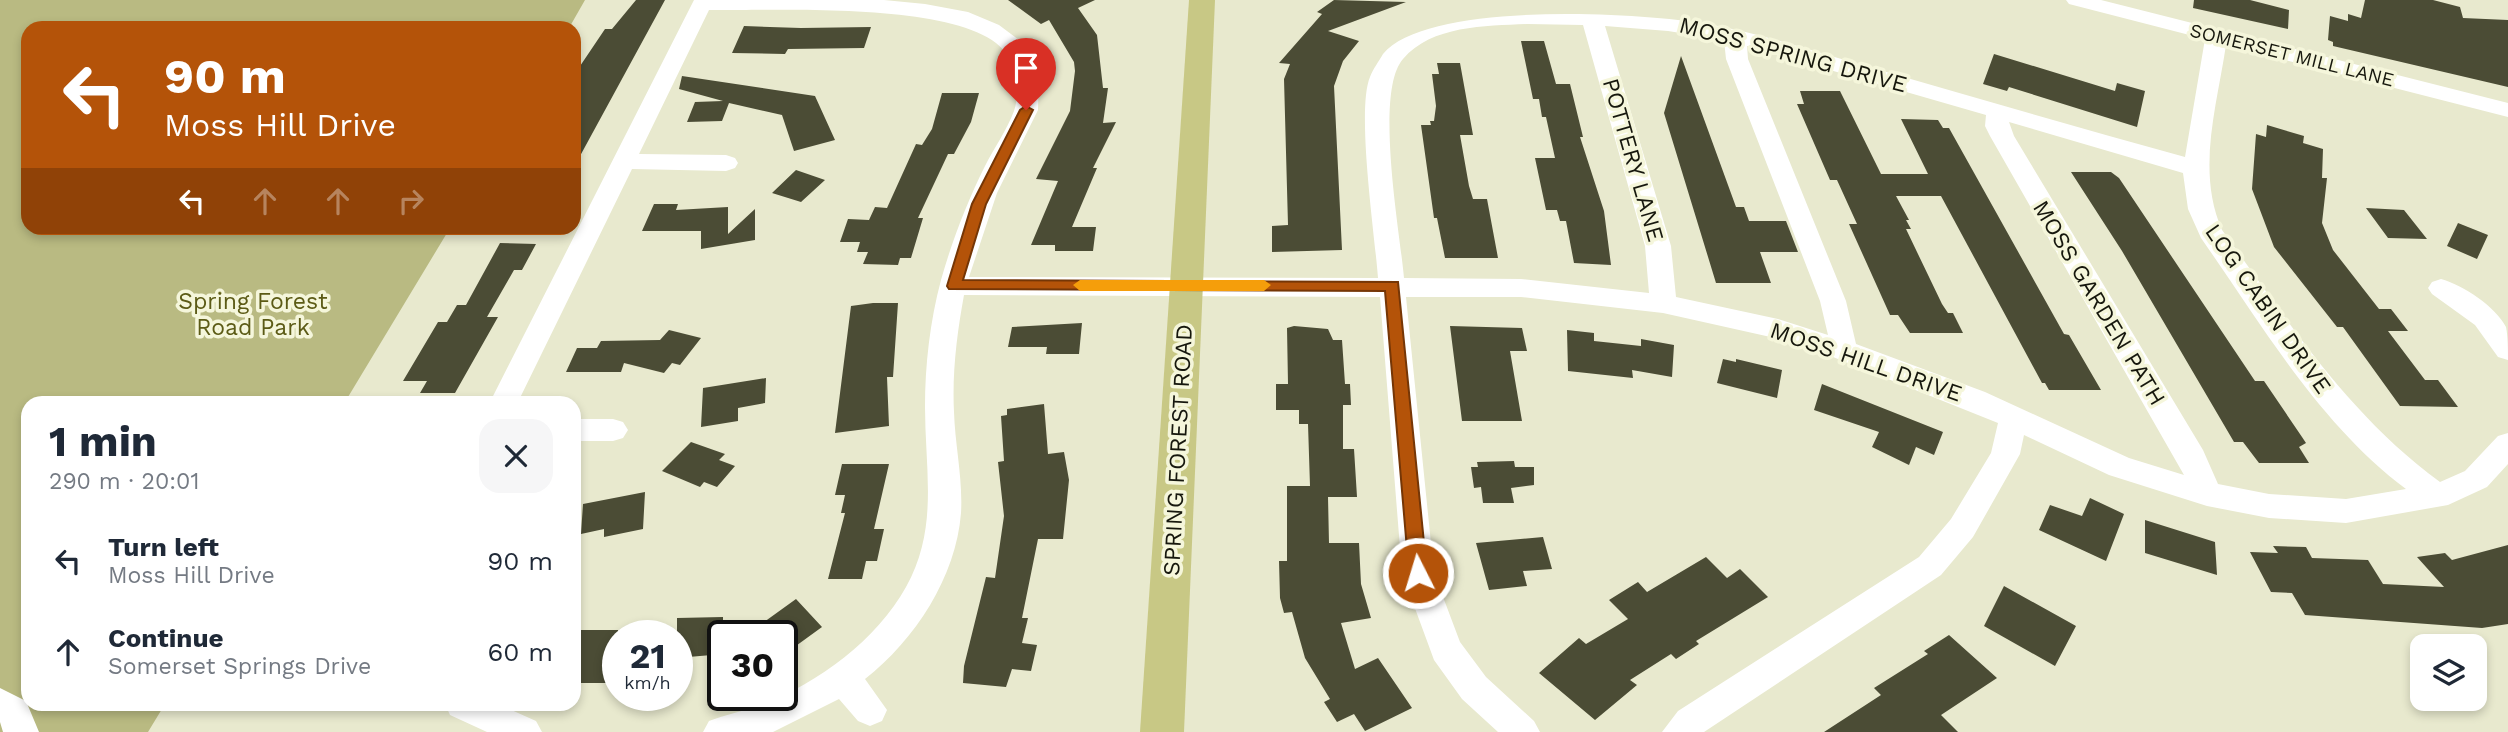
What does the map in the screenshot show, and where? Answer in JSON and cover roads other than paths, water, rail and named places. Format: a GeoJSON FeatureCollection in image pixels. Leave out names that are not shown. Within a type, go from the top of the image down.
{"type":"FeatureCollection","features":[{"type":"Feature","properties":{"kind":"main road","name":"SPRING FOREST ROAD"},"geometry":{"type":"LineString","coordinates":[[1162,732],[1202,0]]}},
{"type":"Feature","properties":{"kind":"street","name":"SOMERSET MILL LANE"},"geometry":{"type":"LineString","coordinates":[[2076,0],[2508,110]]}},
{"type":"Feature","properties":{"kind":"street"},"geometry":{"type":"LineString","coordinates":[[507,396],[703,2],[931,9],[991,29],[1016,51],[1028,78],[1030,94],[1026,110],[977,209],[954,286],[943,341],[939,421],[945,495],[940,546],[931,570],[892,632],[844,678],[788,711],[721,732]]}},
{"type":"Feature","properties":{"kind":"street","name":"MOSS SPRING DRIVE"},"geometry":{"type":"LineString","coordinates":[[1522,732],[1474,688],[1446,650],[1428,607],[1418,573],[1376,109],[1378,82],[1390,59],[1417,38],[1450,24],[1496,18],[1667,22],[1735,36],[2195,168]]}},
{"type":"Feature","properties":{"kind":"street","name":"POTTERY LANE"},"geometry":{"type":"LineString","coordinates":[[1592,19],[1658,246],[1663,304]]}},
{"type":"Feature","properties":{"kind":"street","name":"LOG CABIN DRIVE"},"geometry":{"type":"LineString","coordinates":[[2217,35],[2195,168],[2200,209],[2210,232],[2326,394],[2394,464],[2437,496]]}},
{"type":"Feature","properties":{"kind":"street"},"geometry":{"type":"LineString","coordinates":[[1735,36],[1737,59],[1833,301],[1840,323],[1843,350]]}},
{"type":"Feature","properties":{"kind":"street","name":"MOSS GARDEN PATH"},"geometry":{"type":"LineString","coordinates":[[1998,111],[1997,126],[2001,136],[2192,458],[2207,494]]}},
{"type":"Feature","properties":{"kind":"street"},"geometry":{"type":"LineString","coordinates":[[624,161],[726,163]]}},
{"type":"Feature","properties":{"kind":"street","name":"MOSS HILL DRIVE"},"geometry":{"type":"LineString","coordinates":[[954,286],[1521,288],[1663,304],[1778,329],[1843,350],[1975,400],[2120,467],[2207,494],[2269,506],[2346,511],[2437,496],[2476,479],[2508,444]]}},
{"type":"Feature","properties":{"kind":"street"},"geometry":{"type":"LineString","coordinates":[[2441,288],[2486,318],[2508,350]]}},
{"type":"Feature","properties":{"kind":"street"},"geometry":{"type":"LineString","coordinates":[[1680,732],[1690,722],[1930,566],[1962,528],[1999,464],[2014,419]]}},
{"type":"Feature","properties":{"kind":"street"},"geometry":{"type":"LineString","coordinates":[[581,430],[613,430]]}},
{"type":"Feature","properties":{"kind":"street"},"geometry":{"type":"LineString","coordinates":[[844,678],[870,710]]}},
{"type":"Feature","properties":{"kind":"street"},"geometry":{"type":"LineString","coordinates":[[0,704],[14,712],[22,732]]}},
{"type":"Feature","properties":{"kind":"street"},"geometry":{"type":"LineString","coordinates":[[478,711],[524,732]]}},
{"type":"Feature","properties":{"kind":"park label","name":"Spring Forest Road Park"},"geometry":{"type":"Point","coordinates":[253,314]}}]}
